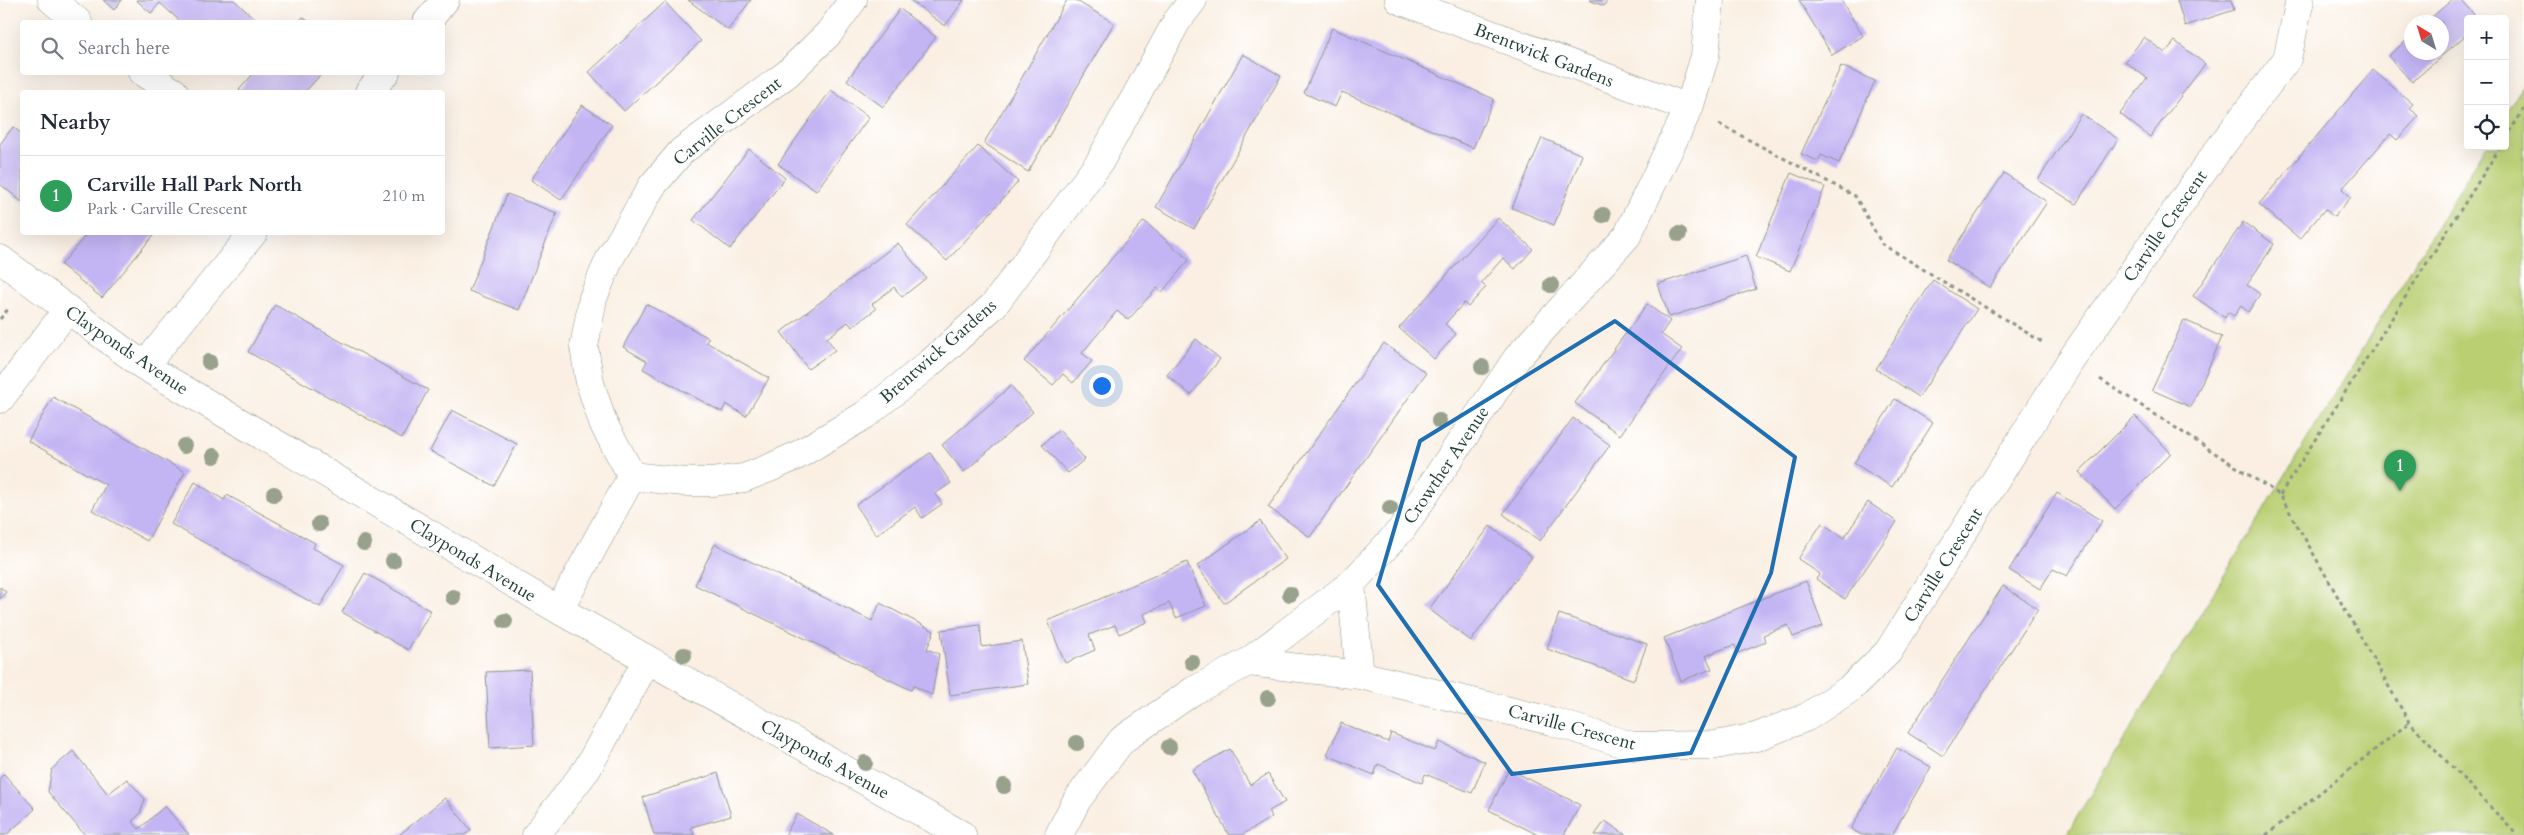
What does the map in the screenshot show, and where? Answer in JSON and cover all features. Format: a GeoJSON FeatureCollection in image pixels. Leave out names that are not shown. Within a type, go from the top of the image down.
{"type":"FeatureCollection","features":[{"type":"Feature","properties":{"kind":"street"},"geometry":{"type":"LineString","coordinates":[[52,0],[76,20]]}},
{"type":"Feature","properties":{"kind":"street"},"geometry":{"type":"LineString","coordinates":[[429,20],[445,0]]}},
{"type":"Feature","properties":{"kind":"street","name":"Carville Crescent"},"geometry":{"type":"LineString","coordinates":[[632,476],[603,423],[590,383],[584,347],[593,298],[610,258],[652,186],[682,151],[788,74],[829,33],[853,0]]}},
{"type":"Feature","properties":{"kind":"street","name":"Brentwick Gardens"},"geometry":{"type":"LineString","coordinates":[[632,476],[684,482],[712,482],[744,478],[763,471],[798,454],[865,415],[929,364],[994,305],[1099,163],[1177,21],[1193,0]]}},
{"type":"Feature","properties":{"kind":"street","name":"Brentwick Gardens"},"geometry":{"type":"LineString","coordinates":[[1399,0],[1689,108]]}},
{"type":"Feature","properties":{"kind":"street","name":"Crowther Avenue"},"geometry":{"type":"LineString","coordinates":[[1059,835],[1077,800],[1122,740],[1193,691],[1248,662],[1351,584],[1402,529],[1518,358],[1627,236],[1689,108],[1705,56],[1710,0]]}},
{"type":"Feature","properties":{"kind":"street","name":"Carville Crescent"},"geometry":{"type":"LineString","coordinates":[[1248,662],[1360,675],[1551,720],[1632,746],[1716,745],[1756,736],[1807,717],[1851,688],[1888,652],[2071,360],[2216,153],[2287,59],[2304,1]]}},
{"type":"Feature","properties":{"kind":"street"},"geometry":{"type":"LineString","coordinates":[[147,75],[171,90]]}},
{"type":"Feature","properties":{"kind":"street"},"geometry":{"type":"LineString","coordinates":[[372,90],[384,75]]}},
{"type":"Feature","properties":{"kind":"street"},"geometry":{"type":"LineString","coordinates":[[144,366],[252,235]]}},
{"type":"Feature","properties":{"kind":"street","name":"Clayponds Avenue"},"geometry":{"type":"LineString","coordinates":[[0,259],[144,366],[559,610],[962,835]]}},
{"type":"Feature","properties":{"kind":"street"},"geometry":{"type":"LineString","coordinates":[[0,399],[67,310]]}},
{"type":"Feature","properties":{"kind":"street"},"geometry":{"type":"LineString","coordinates":[[559,610],[632,476]]}},
{"type":"Feature","properties":{"kind":"street"},"geometry":{"type":"LineString","coordinates":[[1351,584],[1360,675]]}},
{"type":"Feature","properties":{"kind":"street"},"geometry":{"type":"LineString","coordinates":[[536,835],[587,769],[647,660]]}},
{"type":"Feature","properties":{"kind":"path"},"geometry":{"type":"LineString","coordinates":[[1689,108],[1855,196],[1882,244],[2071,360],[2280,495],[2409,722],[2518,835]]}},
{"type":"Feature","properties":{"kind":"path"},"geometry":{"type":"LineString","coordinates":[[2509,133],[2524,109]]}},
{"type":"Feature","properties":{"kind":"path"},"geometry":{"type":"LineString","coordinates":[[2280,495],[2498,150]]}},
{"type":"Feature","properties":{"kind":"path"},"geometry":{"type":"LineString","coordinates":[[2266,835],[2409,722]]}},
{"type":"Feature","properties":{"kind":"highlighted area"},"geometry":{"type":"Polygon","coordinates":[[[1615,321],[1795,457],[1771,573],[1691,753],[1512,774],[1378,585],[1420,441],[1615,321]]]}},
{"type":"Feature","properties":{"kind":"green space"},"geometry":{"type":"Polygon","coordinates":[[[2524,83],[2524,835],[2066,835],[2484,150],[2509,150],[2509,107],[2524,83]]]}},
{"type":"Feature","properties":{"kind":"building"},"geometry":{"type":"Polygon","coordinates":[[[103,0],[122,0],[114,10],[103,0]]]}},
{"type":"Feature","properties":{"kind":"building"},"geometry":{"type":"Polygon","coordinates":[[[136,0],[234,0],[255,19],[179,20],[160,3],[151,13],[136,0]]]}},
{"type":"Feature","properties":{"kind":"building"},"geometry":{"type":"Polygon","coordinates":[[[688,0],[751,0],[728,30],[688,0]]]}},
{"type":"Feature","properties":{"kind":"building"},"geometry":{"type":"Polygon","coordinates":[[[910,0],[964,0],[945,26],[910,0]]]}},
{"type":"Feature","properties":{"kind":"building"},"geometry":{"type":"Polygon","coordinates":[[[1067,0],[1075,0],[1114,23],[1028,172],[984,143],[1067,0]]]}},
{"type":"Feature","properties":{"kind":"building"},"geometry":{"type":"Polygon","coordinates":[[[1589,0],[1607,0],[1604,6],[1589,0]]]}},
{"type":"Feature","properties":{"kind":"building"},"geometry":{"type":"Polygon","coordinates":[[[1799,0],[1841,0],[1863,36],[1832,55],[1799,0]]]}},
{"type":"Feature","properties":{"kind":"building"},"geometry":{"type":"Polygon","coordinates":[[[2177,0],[2231,0],[2234,10],[2185,26],[2177,0]]]}},
{"type":"Feature","properties":{"kind":"building"},"geometry":{"type":"Polygon","coordinates":[[[2452,0],[2461,0],[2474,15],[2464,15],[2464,36],[2449,50],[2449,15],[2434,15],[2452,0]]]}},
{"type":"Feature","properties":{"kind":"building"},"geometry":{"type":"Polygon","coordinates":[[[665,2],[701,41],[624,111],[589,72],[665,2]]]}},
{"type":"Feature","properties":{"kind":"building"},"geometry":{"type":"Polygon","coordinates":[[[900,9],[936,37],[883,107],[847,80],[900,9]]]}},
{"type":"Feature","properties":{"kind":"building"},"geometry":{"type":"Polygon","coordinates":[[[1332,28],[1494,99],[1473,148],[1342,92],[1335,107],[1304,93],[1332,28]]]}},
{"type":"Feature","properties":{"kind":"building"},"geometry":{"type":"Polygon","coordinates":[[[2144,37],[2165,53],[2175,41],[2205,64],[2150,137],[2120,114],[2147,78],[2125,62],[2144,37]]]}},
{"type":"Feature","properties":{"kind":"building"},"geometry":{"type":"Polygon","coordinates":[[[2404,43],[2404,60],[2437,60],[2412,82],[2388,56],[2404,43]]]}},
{"type":"Feature","properties":{"kind":"building"},"geometry":{"type":"Polygon","coordinates":[[[1243,54],[1281,76],[1194,229],[1156,207],[1243,54]]]}},
{"type":"Feature","properties":{"kind":"building"},"geometry":{"type":"Polygon","coordinates":[[[1841,66],[1875,81],[1839,163],[1821,155],[1818,161],[1801,154],[1841,66]]]}},
{"type":"Feature","properties":{"kind":"building"},"geometry":{"type":"Polygon","coordinates":[[[2373,70],[2413,104],[2409,108],[2419,116],[2397,140],[2390,134],[2342,189],[2351,197],[2334,217],[2325,209],[2300,239],[2259,204],[2373,70]]]}},
{"type":"Feature","properties":{"kind":"building"},"geometry":{"type":"Polygon","coordinates":[[[252,75],[320,75],[307,90],[239,90],[252,75]]]}},
{"type":"Feature","properties":{"kind":"building"},"geometry":{"type":"Polygon","coordinates":[[[831,90],[869,117],[816,191],[778,164],[831,90]]]}},
{"type":"Feature","properties":{"kind":"building"},"geometry":{"type":"Polygon","coordinates":[[[582,105],[612,125],[561,200],[531,180],[582,105]]]}},
{"type":"Feature","properties":{"kind":"building"},"geometry":{"type":"Polygon","coordinates":[[[2081,114],[2118,139],[2076,204],[2038,180],[2081,114]]]}},
{"type":"Feature","properties":{"kind":"building"},"geometry":{"type":"Polygon","coordinates":[[[13,127],[20,132],[20,200],[0,184],[0,144],[13,127]]]}},
{"type":"Feature","properties":{"kind":"building"},"geometry":{"type":"Polygon","coordinates":[[[1542,138],[1582,155],[1554,225],[1512,208],[1542,138]]]}},
{"type":"Feature","properties":{"kind":"building"},"geometry":{"type":"Polygon","coordinates":[[[978,146],[1018,182],[947,261],[907,225],[978,146]]]}},
{"type":"Feature","properties":{"kind":"building"},"geometry":{"type":"Polygon","coordinates":[[[749,149],[785,178],[730,249],[693,220],[749,149]]]}},
{"type":"Feature","properties":{"kind":"building"},"geometry":{"type":"Polygon","coordinates":[[[1791,173],[1825,187],[1790,271],[1756,257],[1791,173]]]}},
{"type":"Feature","properties":{"kind":"building"},"geometry":{"type":"Polygon","coordinates":[[[2004,173],[2047,202],[1990,288],[1946,260],[2004,173]]]}},
{"type":"Feature","properties":{"kind":"building"},"geometry":{"type":"Polygon","coordinates":[[[507,194],[557,213],[519,310],[469,291],[507,194]]]}},
{"type":"Feature","properties":{"kind":"building"},"geometry":{"type":"Polygon","coordinates":[[[1498,218],[1533,249],[1515,269],[1503,258],[1481,283],[1486,287],[1468,307],[1464,303],[1445,324],[1456,334],[1434,359],[1399,328],[1498,218]]]}},
{"type":"Feature","properties":{"kind":"building"},"geometry":{"type":"Polygon","coordinates":[[[1144,221],[1189,260],[1162,292],[1157,288],[1128,320],[1117,311],[1082,353],[1092,361],[1073,383],[1063,374],[1053,385],[1024,361],[1144,221]]]}},
{"type":"Feature","properties":{"kind":"building"},"geometry":{"type":"Polygon","coordinates":[[[2243,222],[2274,244],[2247,285],[2260,294],[2248,312],[2241,306],[2234,316],[2228,312],[2225,318],[2193,296],[2243,222]]]}},
{"type":"Feature","properties":{"kind":"building"},"geometry":{"type":"Polygon","coordinates":[[[86,235],[154,235],[102,298],[61,265],[86,235]]]}},
{"type":"Feature","properties":{"kind":"building"},"geometry":{"type":"Polygon","coordinates":[[[898,243],[926,278],[902,297],[894,287],[872,304],[876,309],[852,327],[848,322],[827,338],[835,350],[808,369],[781,332],[898,243]]]}},
{"type":"Feature","properties":{"kind":"building"},"geometry":{"type":"Polygon","coordinates":[[[1746,256],[1756,289],[1669,317],[1658,284],[1746,256]]]}},
{"type":"Feature","properties":{"kind":"building"},"geometry":{"type":"Polygon","coordinates":[[[1933,280],[1977,309],[1919,397],[1876,369],[1933,280]]]}},
{"type":"Feature","properties":{"kind":"building"},"geometry":{"type":"Polygon","coordinates":[[[646,304],[709,338],[706,342],[769,378],[746,416],[726,404],[722,412],[643,369],[647,361],[623,347],[646,304]]]}},
{"type":"Feature","properties":{"kind":"building"},"geometry":{"type":"Polygon","coordinates":[[[1647,304],[1670,321],[1661,334],[1682,349],[1620,435],[1575,403],[1647,304]]]}},
{"type":"Feature","properties":{"kind":"building"},"geometry":{"type":"Polygon","coordinates":[[[275,305],[428,390],[402,438],[248,352],[275,305]]]}},
{"type":"Feature","properties":{"kind":"building"},"geometry":{"type":"Polygon","coordinates":[[[2184,320],[2222,337],[2191,407],[2152,390],[2184,320]]]}},
{"type":"Feature","properties":{"kind":"building"},"geometry":{"type":"Polygon","coordinates":[[[1196,339],[1220,359],[1191,395],[1167,375],[1196,339]]]}},
{"type":"Feature","properties":{"kind":"building"},"geometry":{"type":"Polygon","coordinates":[[[1384,343],[1426,373],[1310,537],[1268,507],[1384,343]]]}},
{"type":"Feature","properties":{"kind":"building"},"geometry":{"type":"Polygon","coordinates":[[[1011,386],[1033,412],[964,472],[942,445],[1011,386]]]}},
{"type":"Feature","properties":{"kind":"building"},"geometry":{"type":"Polygon","coordinates":[[[53,397],[185,472],[147,541],[92,510],[106,485],[28,441],[53,397]]]}},
{"type":"Feature","properties":{"kind":"building"},"geometry":{"type":"Polygon","coordinates":[[[1895,399],[1933,423],[1892,487],[1854,463],[1895,399]]]}},
{"type":"Feature","properties":{"kind":"building"},"geometry":{"type":"Polygon","coordinates":[[[452,410],[517,444],[494,486],[430,451],[452,410]]]}},
{"type":"Feature","properties":{"kind":"building"},"geometry":{"type":"Polygon","coordinates":[[[2135,416],[2171,453],[2115,509],[2079,472],[2135,416]]]}},
{"type":"Feature","properties":{"kind":"building"},"geometry":{"type":"Polygon","coordinates":[[[1573,418],[1610,445],[1540,541],[1503,514],[1573,418]]]}},
{"type":"Feature","properties":{"kind":"building"},"geometry":{"type":"Polygon","coordinates":[[[1059,430],[1085,459],[1068,473],[1042,445],[1059,430]]]}},
{"type":"Feature","properties":{"kind":"building"},"geometry":{"type":"Polygon","coordinates":[[[930,453],[951,483],[935,494],[942,504],[922,518],[915,507],[876,535],[856,505],[930,453]]]}},
{"type":"Feature","properties":{"kind":"building"},"geometry":{"type":"Polygon","coordinates":[[[195,482],[224,500],[227,495],[315,543],[313,548],[344,565],[320,607],[171,524],[195,482]]]}},
{"type":"Feature","properties":{"kind":"building"},"geometry":{"type":"Polygon","coordinates":[[[2057,493],[2102,521],[2067,576],[2053,569],[2040,589],[2009,570],[2057,493]]]}},
{"type":"Feature","properties":{"kind":"building"},"geometry":{"type":"Polygon","coordinates":[[[1868,502],[1897,522],[1845,599],[1816,579],[1820,574],[1798,559],[1822,523],[1844,538],[1868,502]]]}},
{"type":"Feature","properties":{"kind":"building"},"geometry":{"type":"Polygon","coordinates":[[[1260,521],[1286,559],[1224,603],[1197,566],[1260,521]]]}},
{"type":"Feature","properties":{"kind":"building"},"geometry":{"type":"Polygon","coordinates":[[[1490,526],[1532,557],[1471,641],[1429,609],[1490,526]]]}},
{"type":"Feature","properties":{"kind":"building"},"geometry":{"type":"Polygon","coordinates":[[[715,544],[872,621],[880,603],[934,631],[927,649],[939,654],[932,695],[914,686],[911,690],[695,585],[715,544]]]}},
{"type":"Feature","properties":{"kind":"building"},"geometry":{"type":"Polygon","coordinates":[[[1187,562],[1206,606],[1176,618],[1169,603],[1144,614],[1147,622],[1119,634],[1115,625],[1089,635],[1095,650],[1065,663],[1048,621],[1187,562]]]}},
{"type":"Feature","properties":{"kind":"building"},"geometry":{"type":"Polygon","coordinates":[[[365,573],[431,611],[408,650],[342,612],[365,573]]]}},
{"type":"Feature","properties":{"kind":"building"},"geometry":{"type":"Polygon","coordinates":[[[1806,581],[1823,626],[1793,637],[1788,625],[1763,635],[1766,642],[1738,653],[1735,645],[1720,650],[1706,656],[1712,669],[1681,681],[1664,638],[1806,581]]]}},
{"type":"Feature","properties":{"kind":"building"},"geometry":{"type":"Polygon","coordinates":[[[2003,586],[2038,609],[1943,756],[1908,733],[2003,586]]]}},
{"type":"Feature","properties":{"kind":"building"},"geometry":{"type":"Polygon","coordinates":[[[0,587],[6,592],[0,599],[0,587]]]}},
{"type":"Feature","properties":{"kind":"building"},"geometry":{"type":"Polygon","coordinates":[[[1559,614],[1647,644],[1634,680],[1547,649],[1559,614]]]}},
{"type":"Feature","properties":{"kind":"building"},"geometry":{"type":"Polygon","coordinates":[[[980,625],[982,647],[1022,641],[1028,684],[950,695],[941,630],[980,625]]]}},
{"type":"Feature","properties":{"kind":"building"},"geometry":{"type":"Polygon","coordinates":[[[530,670],[534,745],[490,748],[486,672],[530,670]]]}},
{"type":"Feature","properties":{"kind":"building"},"geometry":{"type":"Polygon","coordinates":[[[1341,723],[1388,742],[1391,733],[1435,751],[1439,742],[1485,762],[1472,793],[1425,774],[1422,783],[1378,764],[1374,775],[1327,755],[1341,723]]]}},
{"type":"Feature","properties":{"kind":"building"},"geometry":{"type":"Polygon","coordinates":[[[1897,748],[1931,767],[1892,835],[1862,835],[1851,829],[1897,748]]]}},
{"type":"Feature","properties":{"kind":"building"},"geometry":{"type":"Polygon","coordinates":[[[1230,749],[1250,785],[1268,774],[1285,802],[1269,811],[1272,817],[1242,835],[1229,835],[1192,770],[1230,749]]]}},
{"type":"Feature","properties":{"kind":"building"},"geometry":{"type":"Polygon","coordinates":[[[73,751],[108,794],[127,779],[145,799],[140,814],[132,821],[139,829],[165,806],[189,835],[85,835],[48,792],[52,769],[73,751]]]}},
{"type":"Feature","properties":{"kind":"building"},"geometry":{"type":"Polygon","coordinates":[[[1509,769],[1580,805],[1564,835],[1538,835],[1489,810],[1509,769]]]}},
{"type":"Feature","properties":{"kind":"building"},"geometry":{"type":"Polygon","coordinates":[[[718,773],[731,816],[691,827],[694,835],[654,835],[643,797],[718,773]]]}},
{"type":"Feature","properties":{"kind":"building"},"geometry":{"type":"Polygon","coordinates":[[[4,774],[35,809],[6,835],[0,835],[0,778],[4,774]]]}},
{"type":"Feature","properties":{"kind":"building"},"geometry":{"type":"Polygon","coordinates":[[[445,798],[471,830],[465,835],[399,835],[445,798]]]}},
{"type":"Feature","properties":{"kind":"building"},"geometry":{"type":"Polygon","coordinates":[[[797,814],[834,835],[785,835],[797,814]]]}},
{"type":"Feature","properties":{"kind":"building"},"geometry":{"type":"Polygon","coordinates":[[[1605,821],[1626,835],[1595,835],[1605,821]]]}},
{"type":"Feature","properties":{"kind":"place","name":"Carville Hall Park North"},"geometry":{"type":"Point","coordinates":[2400,491]}}]}
